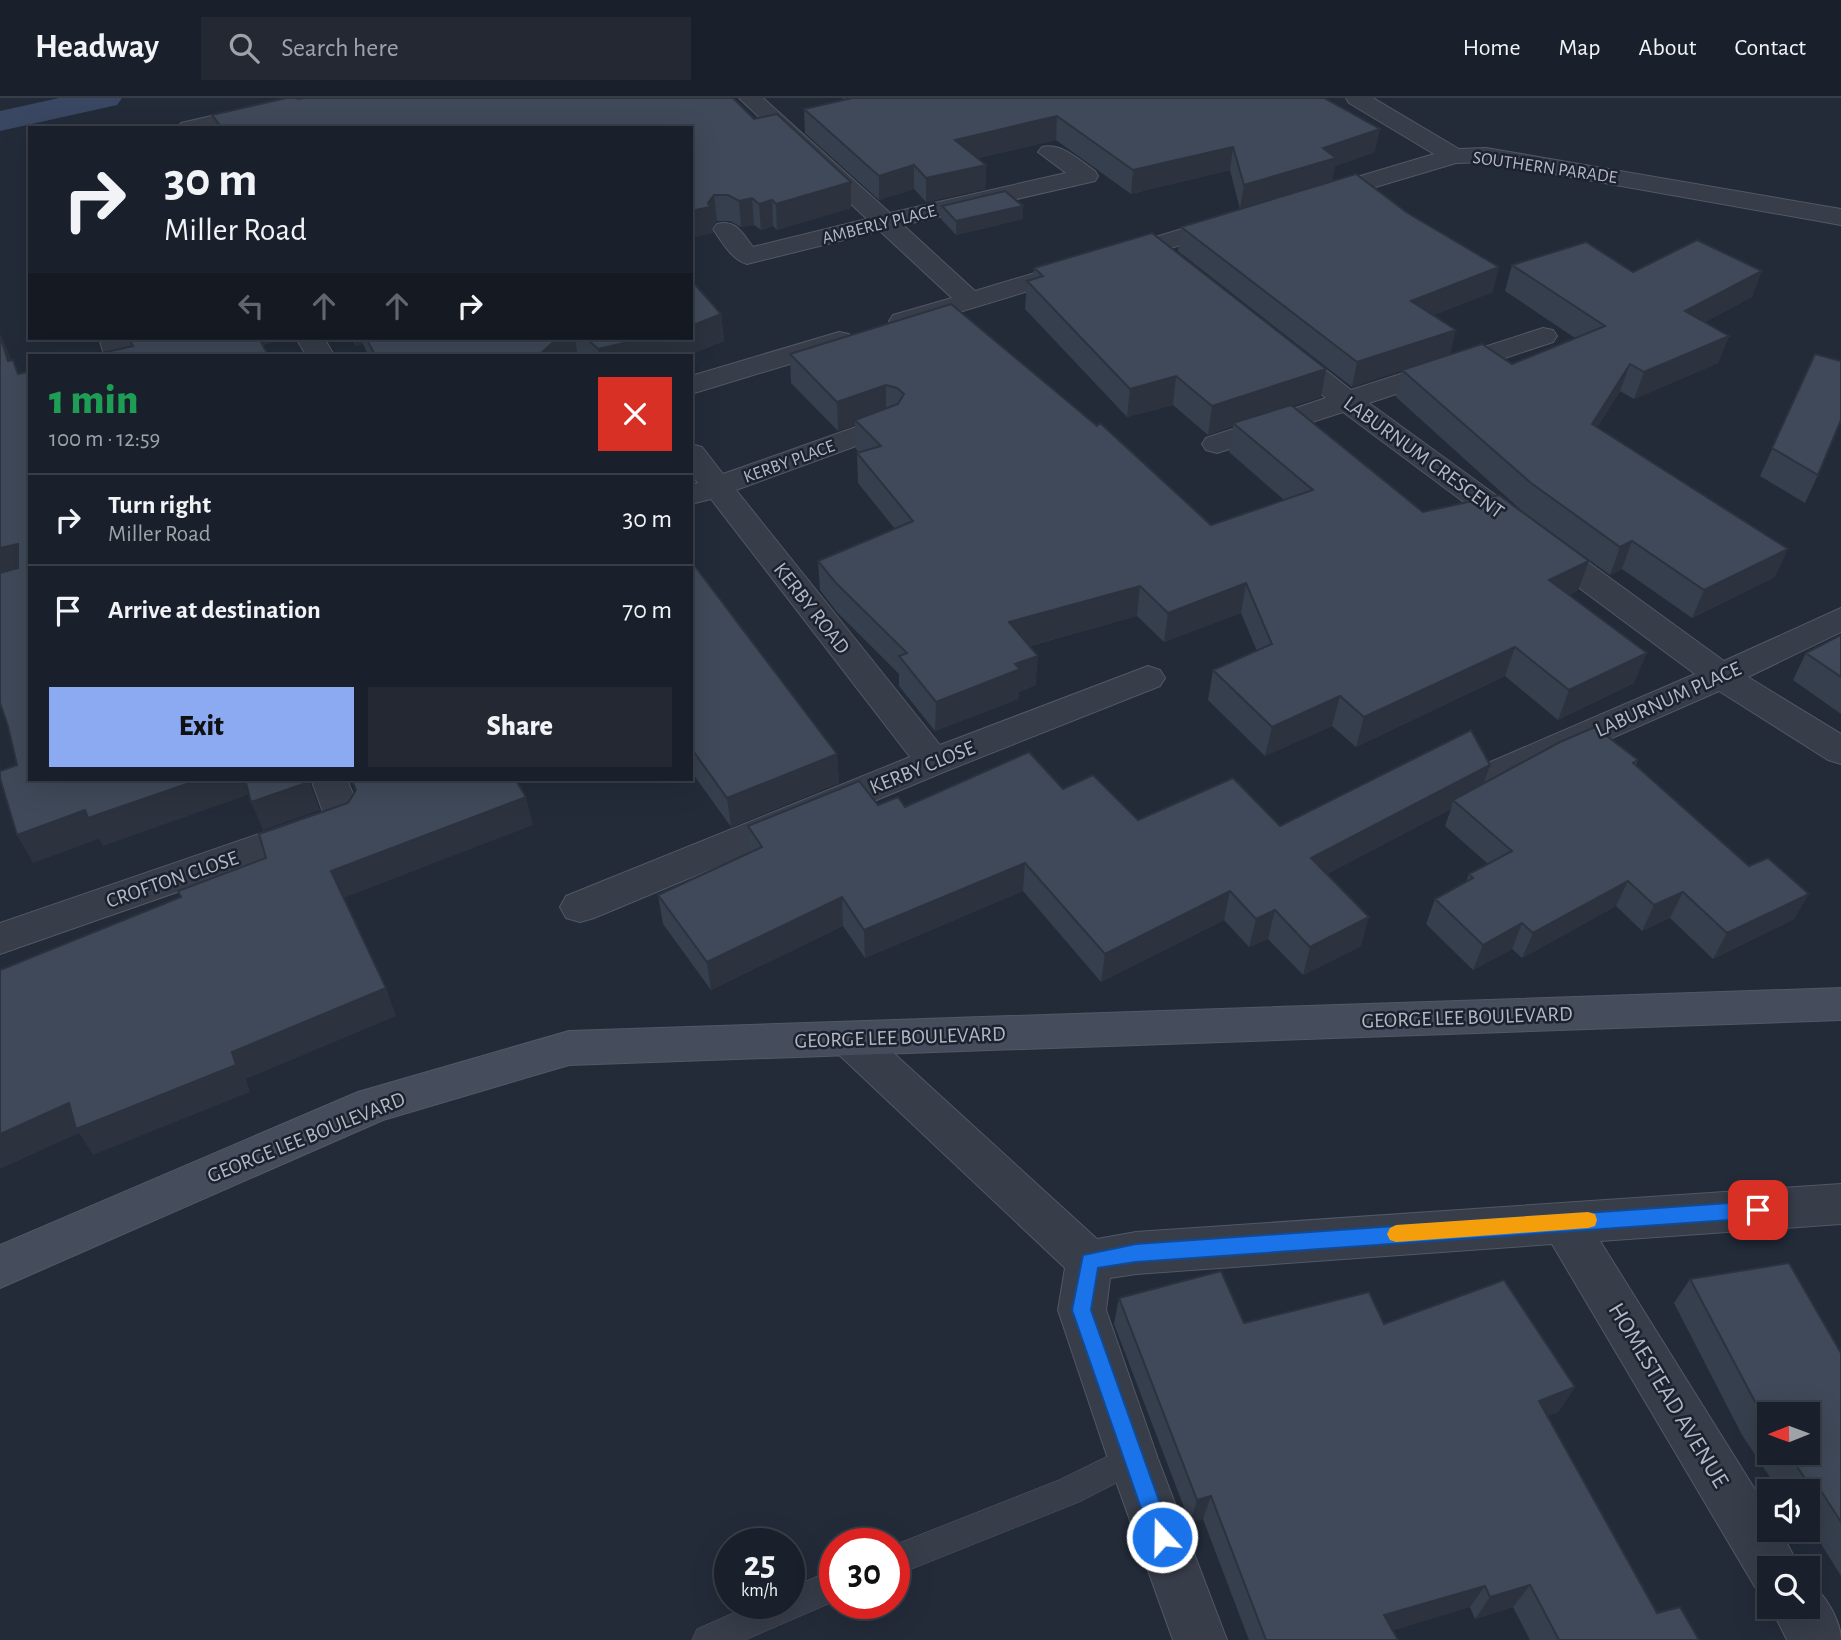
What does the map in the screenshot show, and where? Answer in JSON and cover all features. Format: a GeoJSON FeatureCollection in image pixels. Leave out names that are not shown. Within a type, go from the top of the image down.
{"type":"FeatureCollection","features":[{"type":"Feature","properties":{"kind":"main road","name":"GEORGE LEE BOULEVARD"},"geometry":{"type":"LineString","coordinates":[[0,1267],[373,1105],[569,1048],[1841,1004]]}},
{"type":"Feature","properties":{"kind":"street"},"geometry":{"type":"LineString","coordinates":[[198,126],[320,98]]}},
{"type":"Feature","properties":{"kind":"street"},"geometry":{"type":"LineString","coordinates":[[750,98],[971,301]]}},
{"type":"Feature","properties":{"kind":"street"},"geometry":{"type":"LineString","coordinates":[[1357,98],[1454,156]]}},
{"type":"Feature","properties":{"kind":"street","name":"AMBERLY PLACE"},"geometry":{"type":"LineString","coordinates":[[726,229],[747,256],[1086,176],[1050,152]]}},
{"type":"Feature","properties":{"kind":"street","name":"SOUTHERN PARADE"},"geometry":{"type":"LineString","coordinates":[[1297,203],[1454,156],[1486,155],[1841,217]]}},
{"type":"Feature","properties":{"kind":"street"},"geometry":{"type":"LineString","coordinates":[[693,384],[971,301],[1164,255],[1258,215]]}},
{"type":"Feature","properties":{"kind":"street","name":"LABURNUM CRESCENT"},"geometry":{"type":"LineString","coordinates":[[1261,332],[1347,401],[1721,676],[1841,751]]}},
{"type":"Feature","properties":{"kind":"street"},"geometry":{"type":"LineString","coordinates":[[1217,444],[1543,336]]}},
{"type":"Feature","properties":{"kind":"street","name":"KERBY PLACE"},"geometry":{"type":"LineString","coordinates":[[704,492],[887,425]]}},
{"type":"Feature","properties":{"kind":"street","name":"KERBY ROAD"},"geometry":{"type":"LineString","coordinates":[[693,459],[704,492],[933,762]]}},
{"type":"Feature","properties":{"kind":"street","name":"LABURNUM PLACE"},"geometry":{"type":"LineString","coordinates":[[1494,775],[1721,676],[1841,619]]}},
{"type":"Feature","properties":{"kind":"street","name":"KERBY CLOSE"},"geometry":{"type":"LineString","coordinates":[[580,907],[933,762],[1148,678]]}},
{"type":"Feature","properties":{"kind":"street","name":"CROFTON CLOSE"},"geometry":{"type":"LineString","coordinates":[[3,928],[344,819],[330,781]]}},
{"type":"Feature","properties":{"kind":"street"},"geometry":{"type":"LineString","coordinates":[[850,1039],[1089,1261]]}},
{"type":"Feature","properties":{"kind":"street"},"geometry":{"type":"LineString","coordinates":[[1089,1261],[1136,1253],[1841,1205]]}},
{"type":"Feature","properties":{"kind":"street","name":"HOMESTEAD AVENUE"},"geometry":{"type":"LineString","coordinates":[[1563,1222],[1767,1556]]}},
{"type":"Feature","properties":{"kind":"street"},"geometry":{"type":"LineString","coordinates":[[1089,1261],[1082,1310],[1132,1459],[1200,1640]]}},
{"type":"Feature","properties":{"kind":"street"},"geometry":{"type":"LineString","coordinates":[[1805,1619],[1818,1640]]}},
{"type":"Feature","properties":{"kind":"lane"},"geometry":{"type":"LineString","coordinates":[[910,1555],[1068,1491],[1132,1459]]}},
{"type":"Feature","properties":{"kind":"lane"},"geometry":{"type":"LineString","coordinates":[[708,1640],[819,1592]]}},
{"type":"Feature","properties":{"kind":"building"},"geometry":{"type":"Polygon","coordinates":[[[286,98],[733,98],[754,119],[777,114],[851,182],[776,204],[772,200],[759,204],[752,198],[739,201],[728,195],[714,195],[708,203],[710,207],[693,211],[693,126],[211,126],[219,124],[212,115],[286,98]]]}},
{"type":"Feature","properties":{"kind":"building"},"geometry":{"type":"Polygon","coordinates":[[[852,98],[1324,98],[1380,129],[1323,148],[1336,158],[1244,185],[1233,147],[1133,170],[1057,116],[955,140],[986,165],[926,178],[914,165],[879,176],[804,109],[852,98]]]}},
{"type":"Feature","properties":{"kind":"building"},"geometry":{"type":"Polygon","coordinates":[[[1356,174],[1406,212],[1499,267],[1411,301],[1456,330],[1357,362],[1181,227],[1356,174]]]}},
{"type":"Feature","properties":{"kind":"building"},"geometry":{"type":"Polygon","coordinates":[[[1005,191],[1023,206],[956,221],[942,206],[1005,191]]]}},
{"type":"Feature","properties":{"kind":"building"},"geometry":{"type":"Polygon","coordinates":[[[1152,233],[1326,369],[1212,406],[1176,376],[1130,389],[1027,281],[1043,276],[1034,268],[1152,233]]]}},
{"type":"Feature","properties":{"kind":"building"},"geometry":{"type":"Polygon","coordinates":[[[1697,240],[1762,271],[1685,311],[1729,336],[1644,372],[1630,364],[1592,424],[1788,549],[1704,590],[1632,541],[1620,547],[1531,483],[1402,370],[1482,344],[1512,364],[1605,326],[1512,265],[1586,242],[1633,272],[1697,240]]]}},
{"type":"Feature","properties":{"kind":"building"},"geometry":{"type":"Polygon","coordinates":[[[693,282],[721,314],[693,325],[693,282]]]}},
{"type":"Feature","properties":{"kind":"building"},"geometry":{"type":"Polygon","coordinates":[[[951,304],[1097,426],[1100,423],[1211,525],[1313,490],[1233,423],[1291,405],[1423,512],[1499,495],[1589,561],[1549,580],[1647,653],[1569,690],[1515,647],[1364,717],[1340,696],[1272,727],[1213,670],[1272,644],[1246,583],[1168,613],[1140,586],[1009,622],[1038,656],[1015,664],[1020,669],[936,702],[899,656],[907,653],[835,582],[818,561],[913,521],[857,453],[881,446],[855,420],[898,404],[904,394],[897,388],[886,385],[837,402],[790,354],[951,304]]]}},
{"type":"Feature","properties":{"kind":"building"},"geometry":{"type":"Polygon","coordinates":[[[0,336],[8,361],[13,360],[18,374],[28,372],[28,781],[195,781],[88,818],[85,810],[17,835],[0,778],[0,771],[17,765],[0,703],[0,573],[18,568],[18,544],[0,548],[0,336]]]}},
{"type":"Feature","properties":{"kind":"building"},"geometry":{"type":"Polygon","coordinates":[[[129,340],[260,340],[267,354],[97,354],[133,346],[129,340]]]}},
{"type":"Feature","properties":{"kind":"building"},"geometry":{"type":"Polygon","coordinates":[[[367,340],[556,340],[540,354],[374,354],[367,340]]]}},
{"type":"Feature","properties":{"kind":"building"},"geometry":{"type":"Polygon","coordinates":[[[588,340],[637,340],[598,349],[588,340]]]}},
{"type":"Feature","properties":{"kind":"building"},"geometry":{"type":"Polygon","coordinates":[[[1815,354],[1841,361],[1841,420],[1818,475],[1772,448],[1815,354]]]}},
{"type":"Feature","properties":{"kind":"building"},"geometry":{"type":"Polygon","coordinates":[[[693,564],[837,754],[727,798],[693,751],[693,564]]]}},
{"type":"Feature","properties":{"kind":"building"},"geometry":{"type":"Polygon","coordinates":[[[1841,635],[1841,677],[1806,653],[1841,635]]]}},
{"type":"Feature","properties":{"kind":"building"},"geometry":{"type":"Polygon","coordinates":[[[1595,727],[1638,760],[1633,763],[1749,866],[1768,858],[1809,894],[1727,933],[1683,892],[1654,905],[1628,881],[1533,933],[1522,923],[1483,945],[1435,899],[1473,878],[1469,874],[1512,851],[1453,800],[1560,742],[1595,727]]]}},
{"type":"Feature","properties":{"kind":"building"},"geometry":{"type":"Polygon","coordinates":[[[1471,730],[1490,765],[1311,858],[1369,917],[1310,947],[1275,910],[1256,919],[1230,891],[1105,954],[1025,863],[864,930],[842,897],[707,962],[658,895],[762,847],[748,826],[859,781],[878,805],[898,797],[905,807],[1029,752],[1063,789],[1093,775],[1138,820],[1233,778],[1280,826],[1471,730]]]}},
{"type":"Feature","properties":{"kind":"building"},"geometry":{"type":"Polygon","coordinates":[[[246,781],[309,781],[309,782],[251,802],[246,781]]]}},
{"type":"Feature","properties":{"kind":"building"},"geometry":{"type":"Polygon","coordinates":[[[352,781],[516,781],[526,797],[331,871],[386,988],[232,1052],[236,1065],[76,1129],[69,1103],[0,1134],[0,970],[181,897],[178,891],[266,858],[259,834],[348,803],[356,790],[352,781]]]}},
{"type":"Feature","properties":{"kind":"building"},"geometry":{"type":"Polygon","coordinates":[[[1789,1263],[1841,1353],[1841,1522],[1820,1491],[1820,1479],[1805,1479],[1796,1465],[1820,1465],[1820,1402],[1757,1402],[1757,1405],[1690,1279],[1789,1263]]]}},
{"type":"Feature","properties":{"kind":"building"},"geometry":{"type":"Polygon","coordinates":[[[1221,1271],[1244,1323],[1369,1292],[1384,1324],[1504,1280],[1575,1387],[1539,1401],[1657,1613],[1680,1607],[1699,1640],[1559,1640],[1530,1585],[1490,1597],[1485,1586],[1384,1615],[1398,1640],[1266,1640],[1211,1496],[1197,1500],[1119,1298],[1221,1271]]]}},
{"type":"Feature","properties":{"kind":"waterway"},"geometry":{"type":"LineString","coordinates":[[0,121],[105,98]]}},
{"type":"Feature","properties":{"kind":"slow traffic"},"geometry":{"type":"LineString","coordinates":[[1396,1234],[1588,1220]]}},
{"type":"Feature","properties":{"kind":"route"},"geometry":{"type":"LineString","coordinates":[[1162,1537],[1132,1459],[1082,1310],[1089,1261],[1136,1253],[1758,1210]]}}]}
